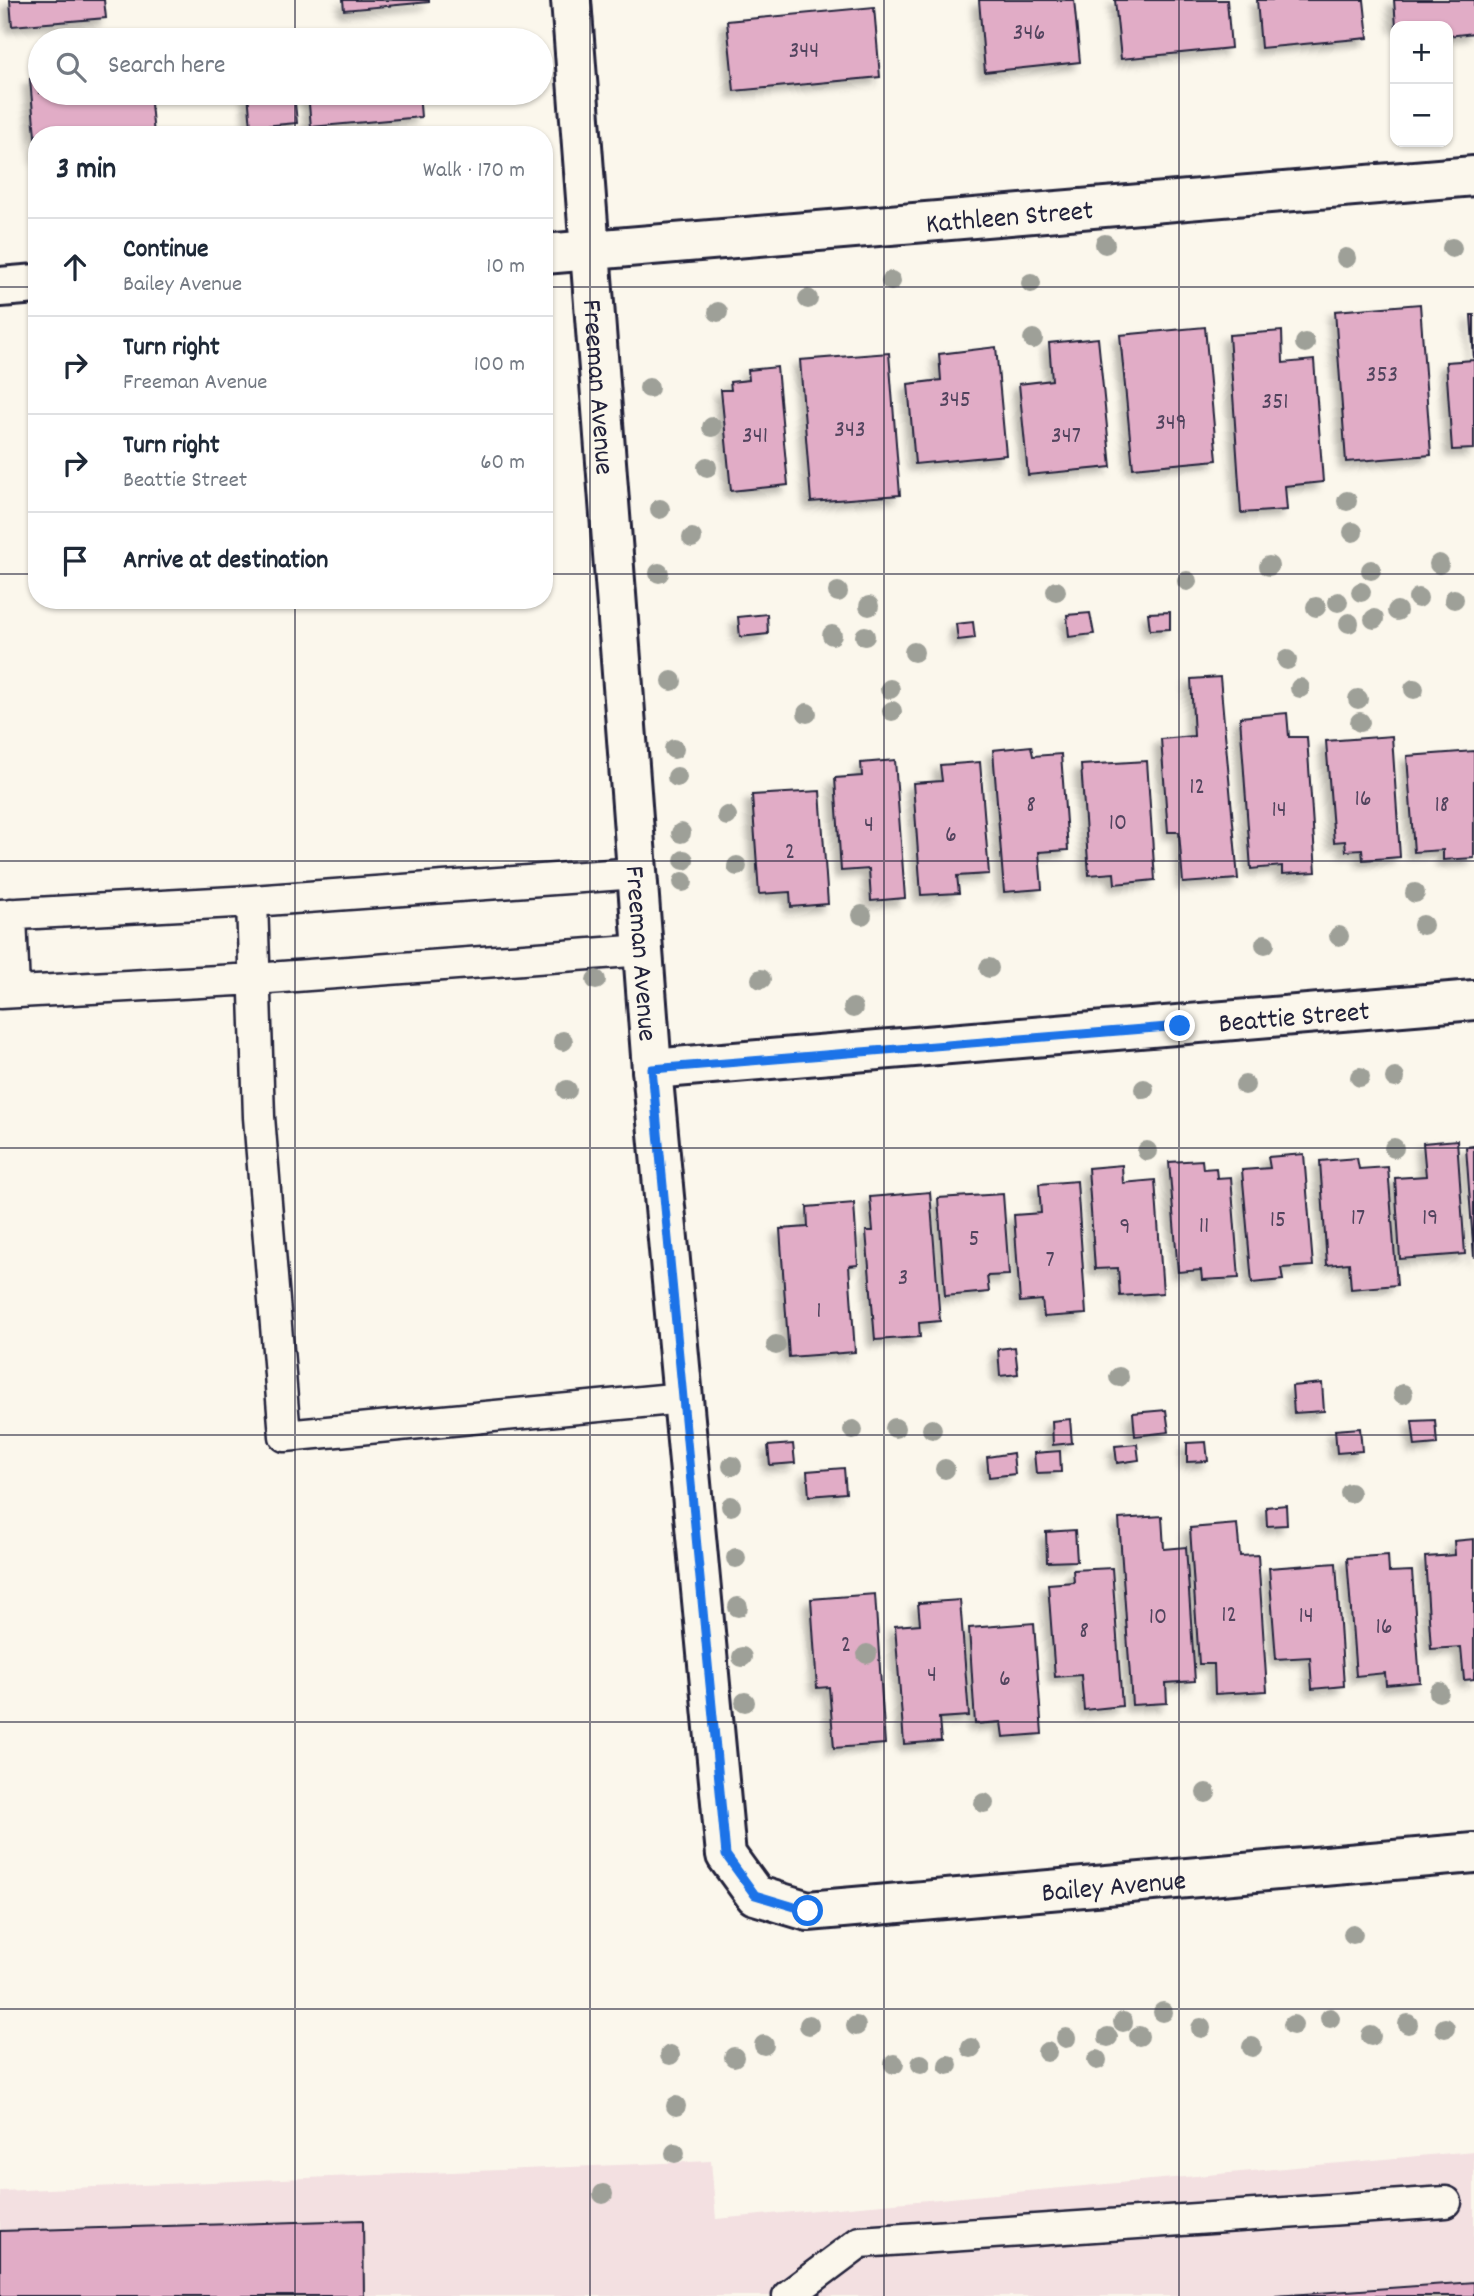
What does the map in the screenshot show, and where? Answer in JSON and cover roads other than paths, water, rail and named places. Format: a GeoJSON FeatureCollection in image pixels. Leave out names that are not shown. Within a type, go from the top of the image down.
{"type":"FeatureCollection","features":[{"type":"Feature","properties":{"kind":"street","name":"Freeman Avenue"},"geometry":{"type":"LineString","coordinates":[[571,0],[652,1069],[726,1855],[755,1895]]}},
{"type":"Feature","properties":{"kind":"street","name":"Kathleen Street"},"geometry":{"type":"LineString","coordinates":[[553,253],[1474,176]]}},
{"type":"Feature","properties":{"kind":"street"},"geometry":{"type":"LineString","coordinates":[[0,287],[28,285]]}},
{"type":"Feature","properties":{"kind":"street","name":"Beattie Street"},"geometry":{"type":"LineString","coordinates":[[652,1069],[1474,1000]]}},
{"type":"Feature","properties":{"kind":"street","name":"Bailey Avenue"},"geometry":{"type":"LineString","coordinates":[[755,1895],[808,1911],[1474,1853]]}},
{"type":"Feature","properties":{"kind":"lane"},"geometry":{"type":"LineString","coordinates":[[638,873],[253,901],[5,914],[7,993],[256,979],[644,950]]}},
{"type":"Feature","properties":{"kind":"lane"},"geometry":{"type":"LineString","coordinates":[[253,901],[259,1117],[285,1436],[683,1398]]}},
{"type":"Feature","properties":{"kind":"lane"},"geometry":{"type":"LineString","coordinates":[[788,2296],[860,2242],[1446,2202]]}}]}
